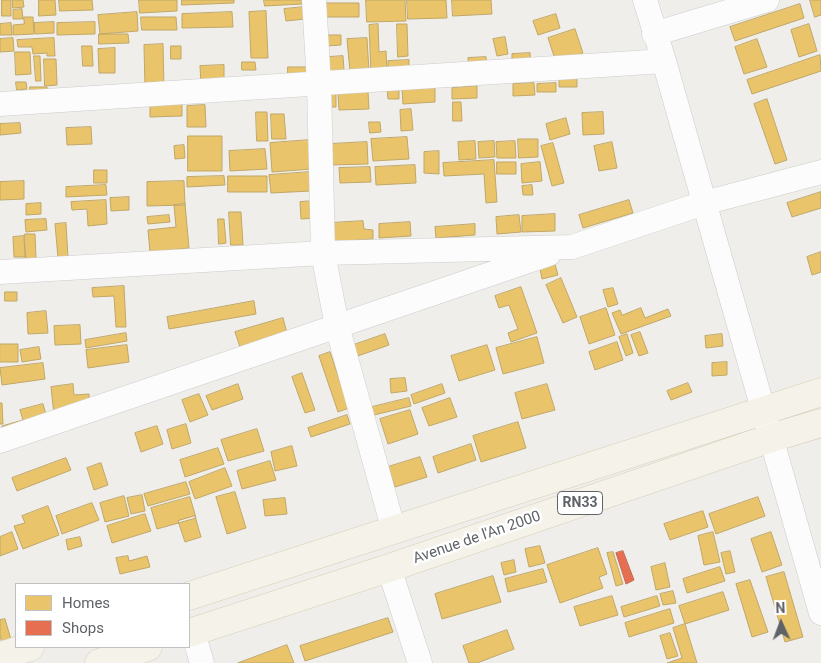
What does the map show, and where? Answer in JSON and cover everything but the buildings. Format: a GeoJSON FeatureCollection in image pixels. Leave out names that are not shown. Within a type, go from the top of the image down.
{"type":"FeatureCollection","features":[{"type":"Feature","properties":{"kind":"main road","name":"Avenue de l'An 2000"},"geometry":{"type":"LineString","coordinates":[[190,596],[821,392]]}},
{"type":"Feature","properties":{"kind":"main road","name":"Avenue de l'An 2000"},"geometry":{"type":"LineString","coordinates":[[191,633],[771,438],[821,423]]}},
{"type":"Feature","properties":{"kind":"main road"},"geometry":{"type":"LineString","coordinates":[[0,656],[27,648]]}},
{"type":"Feature","properties":{"kind":"main road"},"geometry":{"type":"LineString","coordinates":[[99,663],[145,648]]}},
{"type":"Feature","properties":{"kind":"street"},"geometry":{"type":"LineString","coordinates":[[314,0],[320,84],[323,253],[337,326],[394,531]]}},
{"type":"Feature","properties":{"kind":"street"},"geometry":{"type":"LineString","coordinates":[[645,0],[821,613]]}},
{"type":"Feature","properties":{"kind":"street"},"geometry":{"type":"LineString","coordinates":[[654,34],[767,0]]}},
{"type":"Feature","properties":{"kind":"street"},"geometry":{"type":"LineString","coordinates":[[0,104],[664,61]]}},
{"type":"Feature","properties":{"kind":"street"},"geometry":{"type":"LineString","coordinates":[[0,441],[572,247],[704,204],[821,172]]}},
{"type":"Feature","properties":{"kind":"street"},"geometry":{"type":"LineString","coordinates":[[0,272],[323,253],[572,247]]}},
{"type":"Feature","properties":{"kind":"street"},"geometry":{"type":"LineString","coordinates":[[389,568],[420,663]]}},
{"type":"Feature","properties":{"kind":"street"},"geometry":{"type":"LineString","coordinates":[[191,633],[202,663]]}}]}
